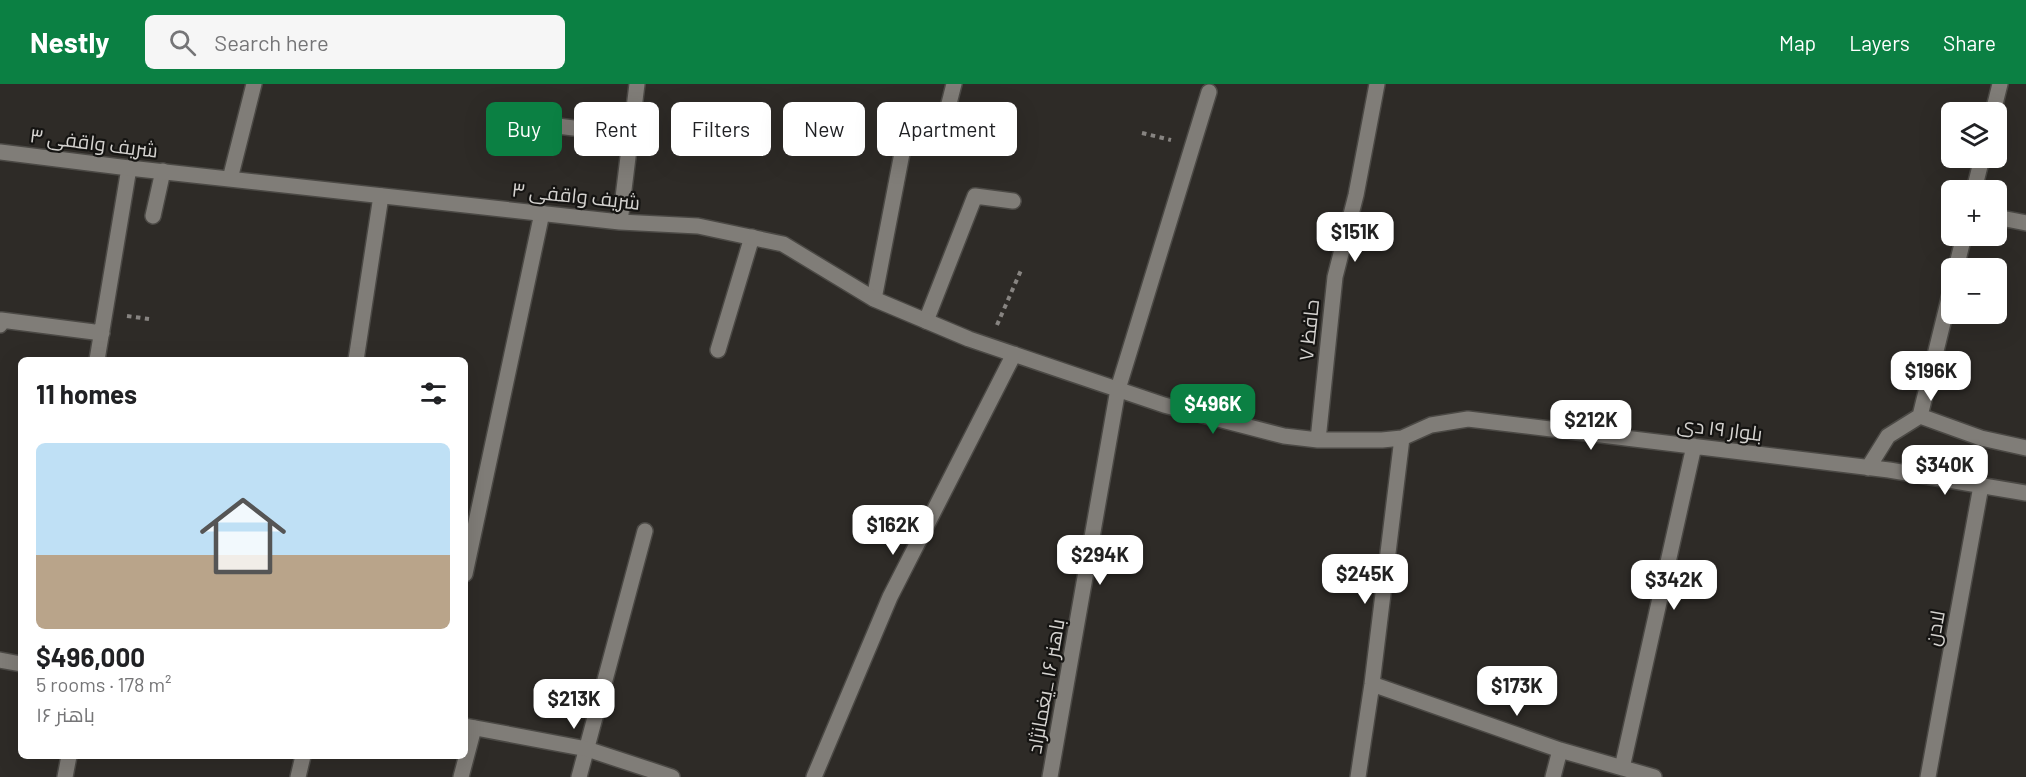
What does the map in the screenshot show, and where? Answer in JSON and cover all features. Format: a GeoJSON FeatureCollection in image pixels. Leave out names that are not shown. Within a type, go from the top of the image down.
{"type":"FeatureCollection","features":[{"type":"Feature","properties":{"kind":"street"},"geometry":{"type":"LineString","coordinates":[[230,179],[254,84]]}},
{"type":"Feature","properties":{"kind":"street"},"geometry":{"type":"LineString","coordinates":[[635,102],[637,84]]}},
{"type":"Feature","properties":{"kind":"street"},"geometry":{"type":"LineString","coordinates":[[874,299],[908,122],[942,131],[954,84]]}},
{"type":"Feature","properties":{"kind":"street","name":"حافظ ۷"},"geometry":{"type":"LineString","coordinates":[[1318,440],[1335,277],[1356,195],[1377,84]]}},
{"type":"Feature","properties":{"kind":"street"},"geometry":{"type":"LineString","coordinates":[[1996,102],[2000,84]]}},
{"type":"Feature","properties":{"kind":"street","name":"باهنر ۱۶ _یغمانژاد"},"geometry":{"type":"LineString","coordinates":[[1050,777],[1118,389],[1209,92]]}},
{"type":"Feature","properties":{"kind":"street","name":"شریف واقفی ۳"},"geometry":{"type":"LineString","coordinates":[[0,152],[620,222],[698,226],[752,237],[783,244],[874,299],[1014,354],[1164,405],[1284,436],[1318,440]]}},
{"type":"Feature","properties":{"kind":"street"},"geometry":{"type":"LineString","coordinates":[[620,222],[628,156]]}},
{"type":"Feature","properties":{"kind":"street"},"geometry":{"type":"LineString","coordinates":[[98,357],[129,168]]}},
{"type":"Feature","properties":{"kind":"street"},"geometry":{"type":"LineString","coordinates":[[153,216],[163,171]]}},
{"type":"Feature","properties":{"kind":"street"},"geometry":{"type":"LineString","coordinates":[[356,357],[381,196]]}},
{"type":"Feature","properties":{"kind":"street"},"geometry":{"type":"LineString","coordinates":[[926,321],[975,196],[1013,201]]}},
{"type":"Feature","properties":{"kind":"street"},"geometry":{"type":"LineString","coordinates":[[468,560],[542,213]]}},
{"type":"Feature","properties":{"kind":"street"},"geometry":{"type":"LineString","coordinates":[[2007,219],[2026,223]]}},
{"type":"Feature","properties":{"kind":"street"},"geometry":{"type":"LineString","coordinates":[[718,350],[752,237]]}},
{"type":"Feature","properties":{"kind":"street"},"geometry":{"type":"LineString","coordinates":[[0,325],[1,320],[102,333]]}},
{"type":"Feature","properties":{"kind":"street"},"geometry":{"type":"LineString","coordinates":[[1868,468],[1888,436],[1920,416],[1943,324]]}},
{"type":"Feature","properties":{"kind":"street"},"geometry":{"type":"LineString","coordinates":[[814,777],[890,597],[1014,354]]}},
{"type":"Feature","properties":{"kind":"street"},"geometry":{"type":"LineString","coordinates":[[1920,416],[1980,438],[2026,448]]}},
{"type":"Feature","properties":{"kind":"street","name":"بلوار ۱۹ دی"},"geometry":{"type":"LineString","coordinates":[[1318,440],[1402,438],[1431,425],[1468,419],[1868,468],[2026,493]]}},
{"type":"Feature","properties":{"kind":"street"},"geometry":{"type":"LineString","coordinates":[[1358,777],[1372,684],[1402,438]]}},
{"type":"Feature","properties":{"kind":"street"},"geometry":{"type":"LineString","coordinates":[[1622,768],[1694,446]]}},
{"type":"Feature","properties":{"kind":"street","name":"لادن"},"geometry":{"type":"LineString","coordinates":[[1928,777],[1981,486]]}},
{"type":"Feature","properties":{"kind":"street"},"geometry":{"type":"LineString","coordinates":[[579,777],[645,531]]}},
{"type":"Feature","properties":{"kind":"street"},"geometry":{"type":"LineString","coordinates":[[0,660],[18,663]]}},
{"type":"Feature","properties":{"kind":"street"},"geometry":{"type":"LineString","coordinates":[[1372,684],[1560,750],[1654,777]]}},
{"type":"Feature","properties":{"kind":"street"},"geometry":{"type":"LineString","coordinates":[[469,727],[586,749],[672,777]]}},
{"type":"Feature","properties":{"kind":"street"},"geometry":{"type":"LineString","coordinates":[[1553,777],[1560,750]]}},
{"type":"Feature","properties":{"kind":"street"},"geometry":{"type":"LineString","coordinates":[[65,777],[68,759]]}},
{"type":"Feature","properties":{"kind":"street"},"geometry":{"type":"LineString","coordinates":[[298,777],[302,759]]}},
{"type":"Feature","properties":{"kind":"street"},"geometry":{"type":"LineString","coordinates":[[461,777],[464,759]]}},
{"type":"Feature","properties":{"kind":"path"},"geometry":{"type":"LineString","coordinates":[[989,345],[1022,268]]}}]}
